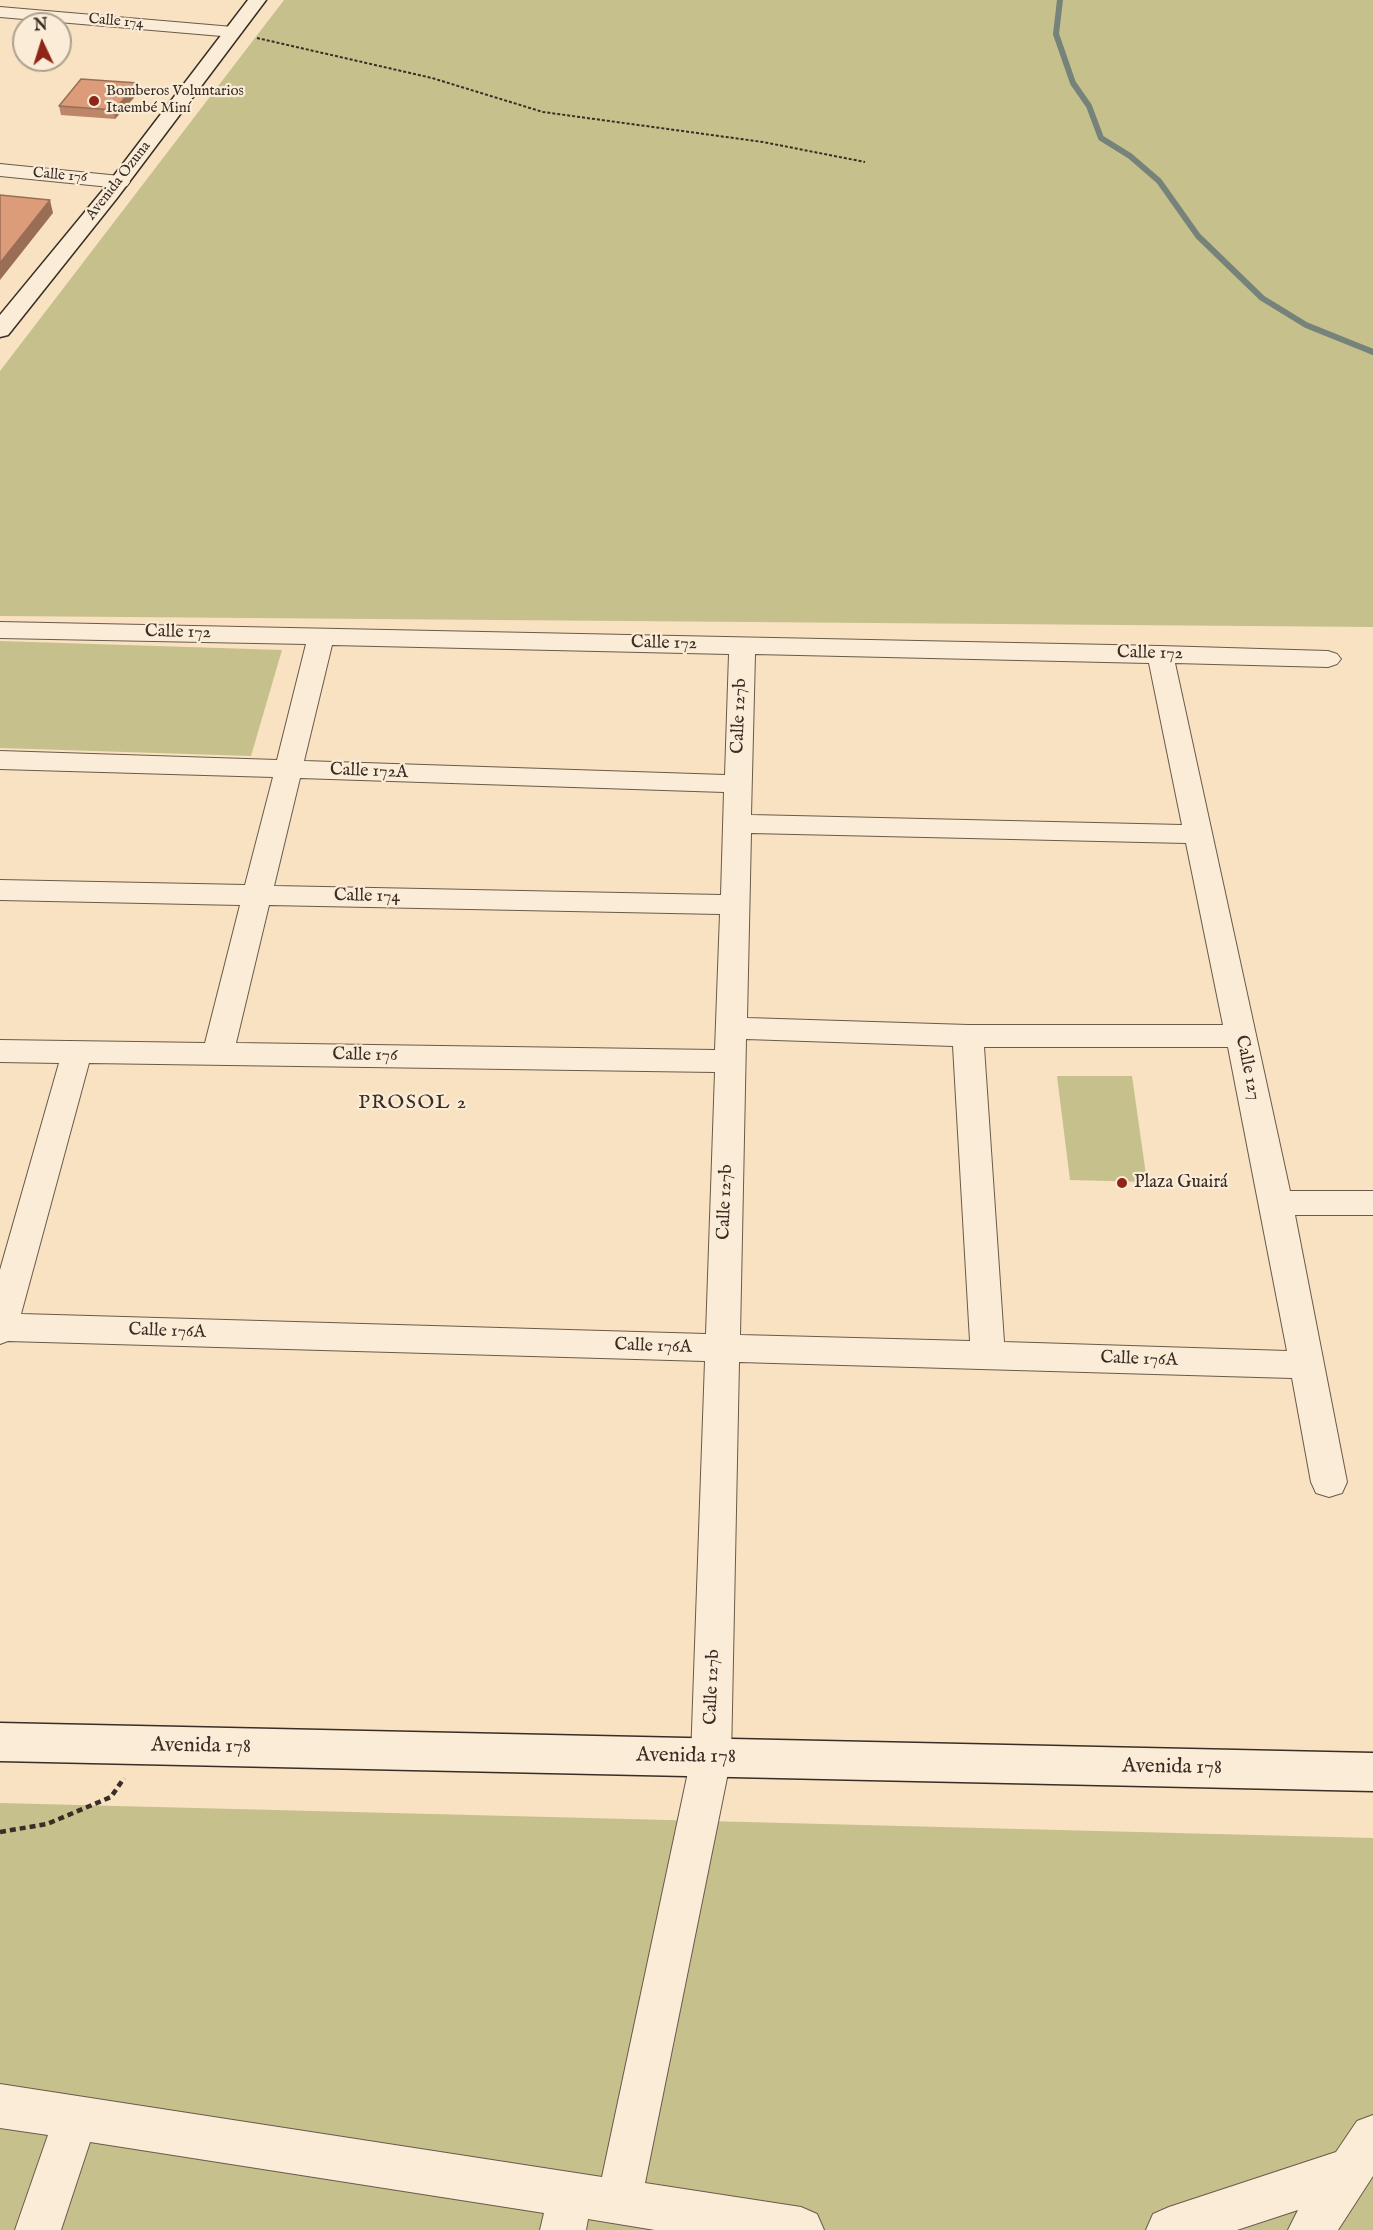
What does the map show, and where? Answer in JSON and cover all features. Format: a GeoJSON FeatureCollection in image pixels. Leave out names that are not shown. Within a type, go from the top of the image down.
{"type":"FeatureCollection","features":[{"type":"Feature","properties":{"kind":"main road","name":"Avenida Ozuna"},"geometry":{"type":"LineString","coordinates":[[0,330],[120,182],[257,0]]}},
{"type":"Feature","properties":{"kind":"main road","name":"Avenida 178"},"geometry":{"type":"LineString","coordinates":[[0,1742],[1373,1772]]}},
{"type":"Feature","properties":{"kind":"street","name":"Calle 174"},"geometry":{"type":"LineString","coordinates":[[0,12],[233,32]]}},
{"type":"Feature","properties":{"kind":"street","name":"Calle 176"},"geometry":{"type":"LineString","coordinates":[[0,170],[120,182]]}},
{"type":"Feature","properties":{"kind":"street","name":"Calle 172"},"geometry":{"type":"LineString","coordinates":[[0,630],[1328,659]]}},
{"type":"Feature","properties":{"kind":"street"},"geometry":{"type":"LineString","coordinates":[[218,1054],[321,636]]}},
{"type":"Feature","properties":{"kind":"street","name":"Calle 127b"},"geometry":{"type":"LineString","coordinates":[[619,2202],[711,1758],[742,645]]}},
{"type":"Feature","properties":{"kind":"street","name":"Calle 127"},"geometry":{"type":"LineString","coordinates":[[1160,654],[1276,1203],[1329,1482]]}},
{"type":"Feature","properties":{"kind":"street","name":"Calle 172A"},"geometry":{"type":"LineString","coordinates":[[0,760],[738,784]]}},
{"type":"Feature","properties":{"kind":"street"},"geometry":{"type":"LineString","coordinates":[[737,824],[1197,834]]}},
{"type":"Feature","properties":{"kind":"street","name":"Calle 174"},"geometry":{"type":"LineString","coordinates":[[0,890],[735,905]]}},
{"type":"Feature","properties":{"kind":"street"},"geometry":{"type":"LineString","coordinates":[[732,1028],[968,1036],[1240,1036]]}},
{"type":"Feature","properties":{"kind":"street"},"geometry":{"type":"LineString","coordinates":[[968,1036],[988,1355]]}},
{"type":"Feature","properties":{"kind":"street","name":"Calle 176"},"geometry":{"type":"LineString","coordinates":[[0,1051],[730,1061]]}},
{"type":"Feature","properties":{"kind":"street"},"geometry":{"type":"LineString","coordinates":[[0,1328],[77,1052]]}},
{"type":"Feature","properties":{"kind":"street"},"geometry":{"type":"LineString","coordinates":[[1276,1203],[1373,1203]]}},
{"type":"Feature","properties":{"kind":"street","name":"Calle 176A"},"geometry":{"type":"LineString","coordinates":[[0,1328],[1306,1365]]}},
{"type":"Feature","properties":{"kind":"street"},"geometry":{"type":"LineString","coordinates":[[0,2106],[77,2116],[567,2212],[619,2202],[801,2230]]}},
{"type":"Feature","properties":{"kind":"street"},"geometry":{"type":"LineString","coordinates":[[38,2230],[77,2116]]}},
{"type":"Feature","properties":{"kind":"street"},"geometry":{"type":"LineString","coordinates":[[1169,2230],[1362,2153]]}},
{"type":"Feature","properties":{"kind":"street"},"geometry":{"type":"LineString","coordinates":[[1311,2230],[1362,2153]]}},
{"type":"Feature","properties":{"kind":"path"},"geometry":{"type":"LineString","coordinates":[[233,32],[432,78],[543,112],[711,137],[764,142],[865,162]]}},
{"type":"Feature","properties":{"kind":"path"},"geometry":{"type":"LineString","coordinates":[[0,1832],[47,1824],[111,1797],[146,1745]]}},
{"type":"Feature","properties":{"kind":"shaded area"},"geometry":{"type":"Polygon","coordinates":[[[284,0],[1373,0],[1373,627],[0,616],[0,371],[284,0]]]}},
{"type":"Feature","properties":{"kind":"shaded area"},"geometry":{"type":"Polygon","coordinates":[[[0,641],[282,650],[251,756],[0,748],[0,641]]]}},
{"type":"Feature","properties":{"kind":"shaded area"},"geometry":{"type":"Polygon","coordinates":[[[1057,1076],[1132,1076],[1147,1182],[1070,1180],[1057,1076]]]}},
{"type":"Feature","properties":{"kind":"shaded area"},"geometry":{"type":"Polygon","coordinates":[[[0,1803],[1373,1838],[1373,2230],[0,2230],[0,1803]]]}},
{"type":"Feature","properties":{"kind":"building"},"geometry":{"type":"Polygon","coordinates":[[[81,79],[138,83],[114,110],[59,106],[81,79]]]}},
{"type":"Feature","properties":{"kind":"building"},"geometry":{"type":"Polygon","coordinates":[[[0,195],[50,200],[0,263],[0,195]]]}},
{"type":"Feature","properties":{"kind":"waterway"},"geometry":{"type":"LineString","coordinates":[[1060,0],[1056,34],[1073,83],[1089,106],[1101,138],[1130,156],[1159,181],[1198,236],[1262,298],[1306,325],[1373,352]]}},
{"type":"Feature","properties":{"kind":"place","name":"Bomberos Voluntarios Itaembé Miní"},"geometry":{"type":"Point","coordinates":[94,101]}},
{"type":"Feature","properties":{"kind":"place","name":"Plaza Guairá"},"geometry":{"type":"Point","coordinates":[1122,1183]}},
{"type":"Feature","properties":{"kind":"district","name":"PROSOL 2"},"geometry":{"type":"Point","coordinates":[413,1104]}}]}
